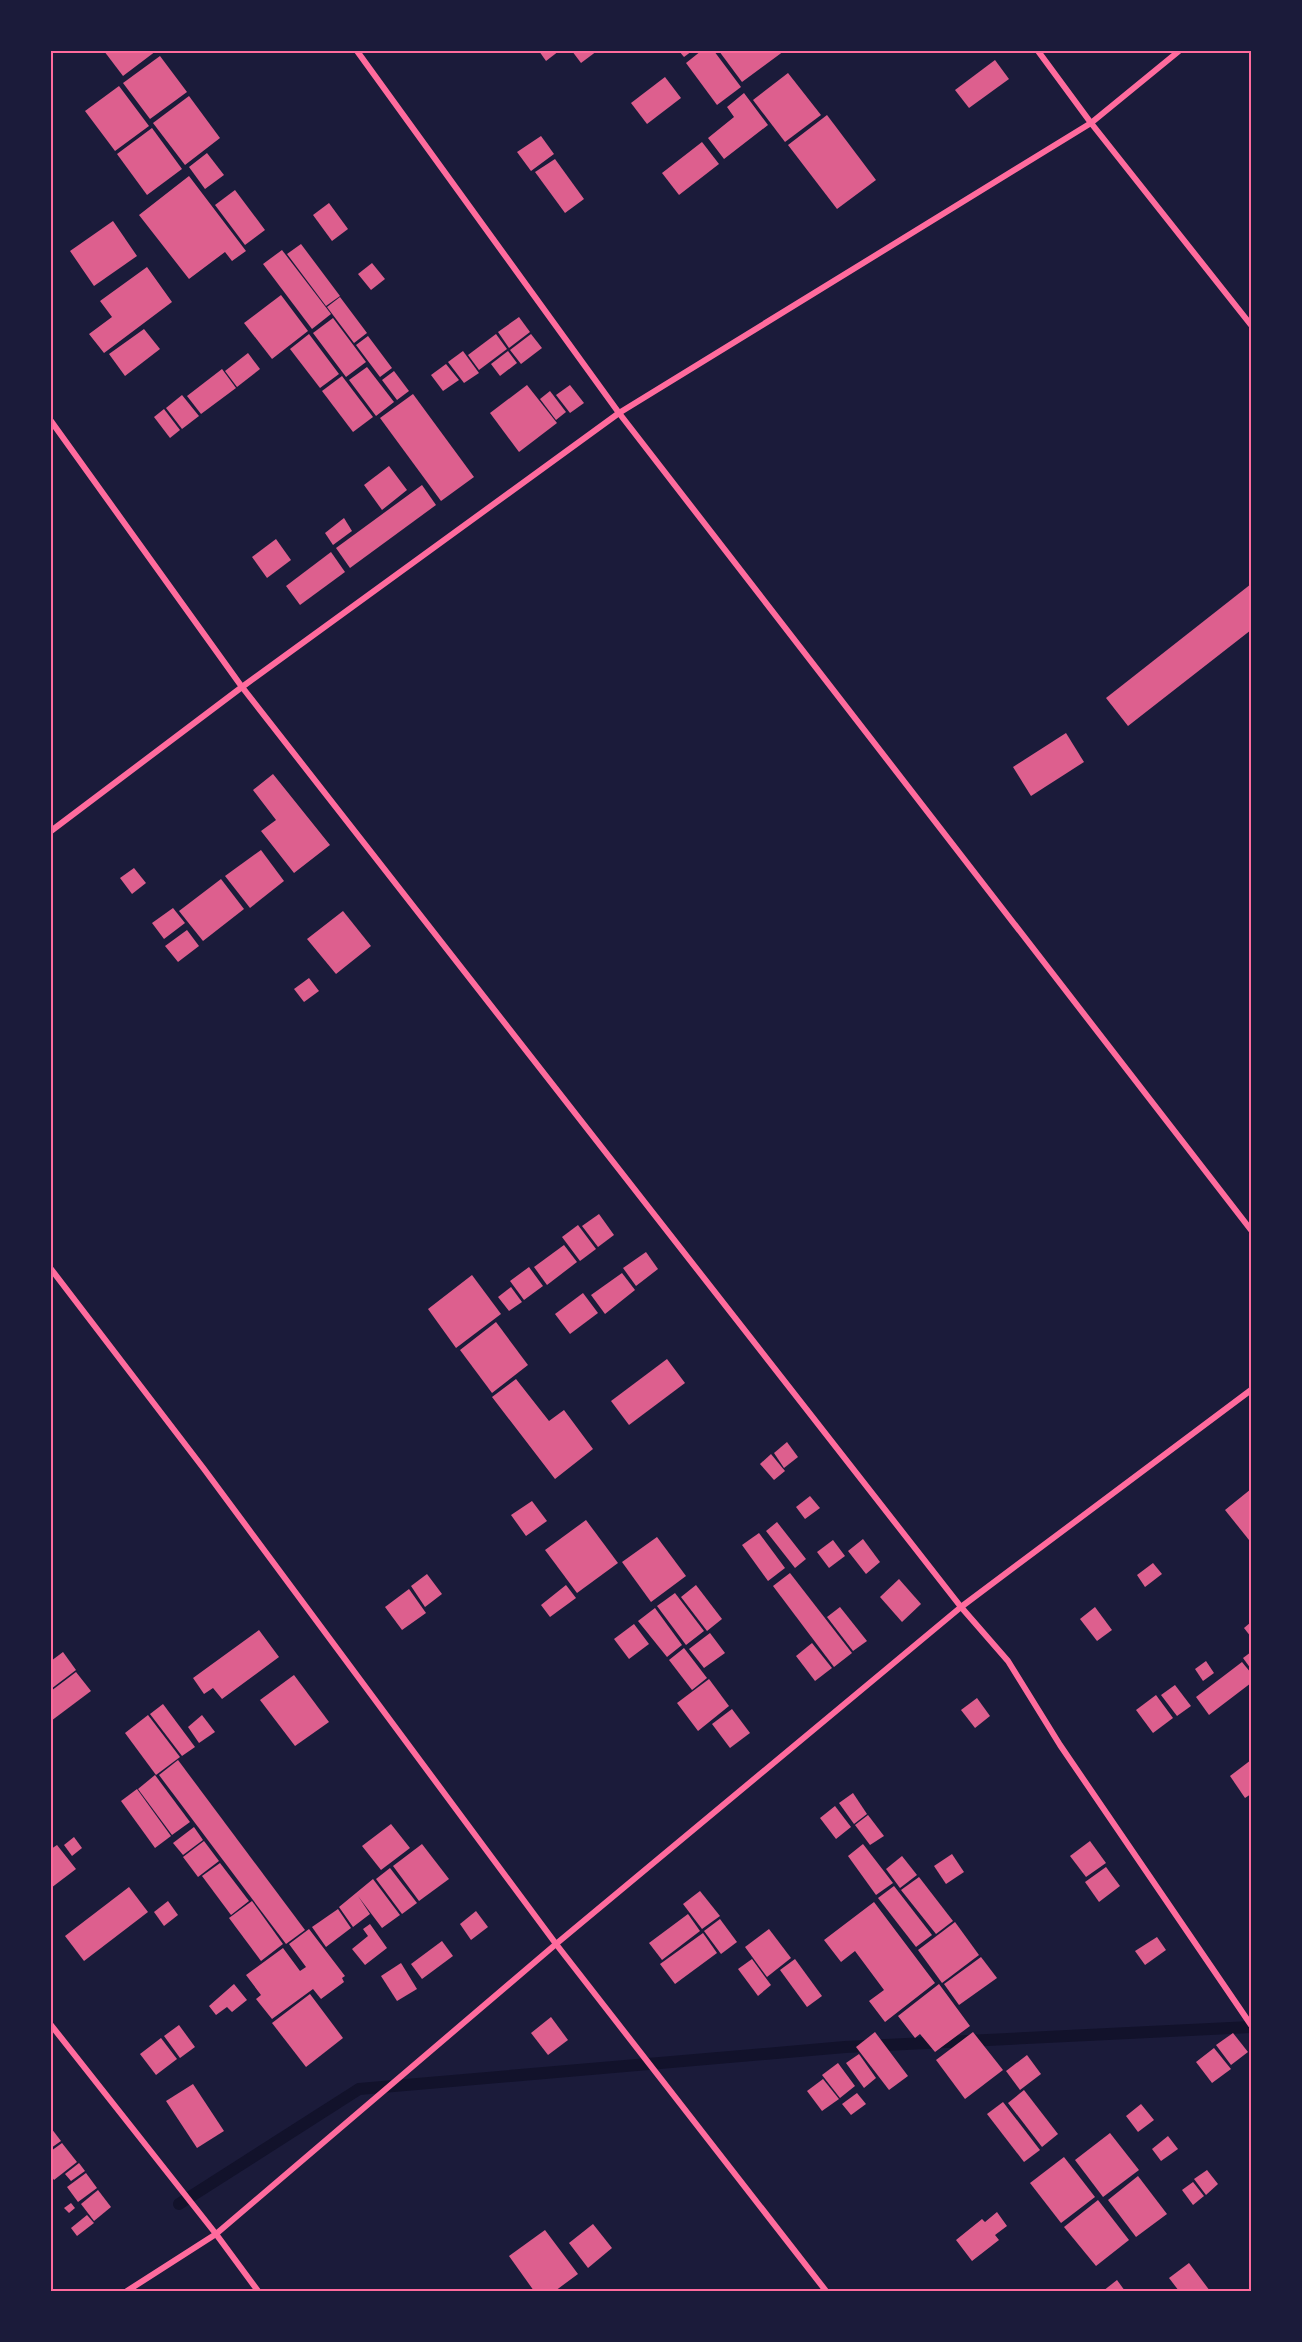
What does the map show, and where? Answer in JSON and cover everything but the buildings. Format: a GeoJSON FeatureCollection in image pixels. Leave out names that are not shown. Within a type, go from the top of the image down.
{"type":"FeatureCollection","features":[{"type":"Feature","properties":{"kind":"street"},"geometry":{"type":"LineString","coordinates":[[357,51],[619,413],[1251,1230]]}},
{"type":"Feature","properties":{"kind":"street"},"geometry":{"type":"LineString","coordinates":[[1038,51],[1091,123],[1251,325]]}},
{"type":"Feature","properties":{"kind":"street"},"geometry":{"type":"LineString","coordinates":[[51,831],[242,687],[619,413],[1091,123],[1179,51]]}},
{"type":"Feature","properties":{"kind":"street"},"geometry":{"type":"LineString","coordinates":[[51,421],[242,687],[961,1607],[1008,1661],[1060,1746],[1251,2025]]}},
{"type":"Feature","properties":{"kind":"street"},"geometry":{"type":"LineString","coordinates":[[51,1269],[204,1469],[556,1944],[826,2291]]}},
{"type":"Feature","properties":{"kind":"street"},"geometry":{"type":"LineString","coordinates":[[127,2291],[216,2234],[556,1944],[961,1607],[1251,1390]]}},
{"type":"Feature","properties":{"kind":"street"},"geometry":{"type":"LineString","coordinates":[[51,2025],[216,2234],[258,2291]]}},
{"type":"Feature","properties":{"kind":"waterway"},"geometry":{"type":"LineString","coordinates":[[179,2204],[359,2089],[845,2047],[1251,2027]]}}]}
